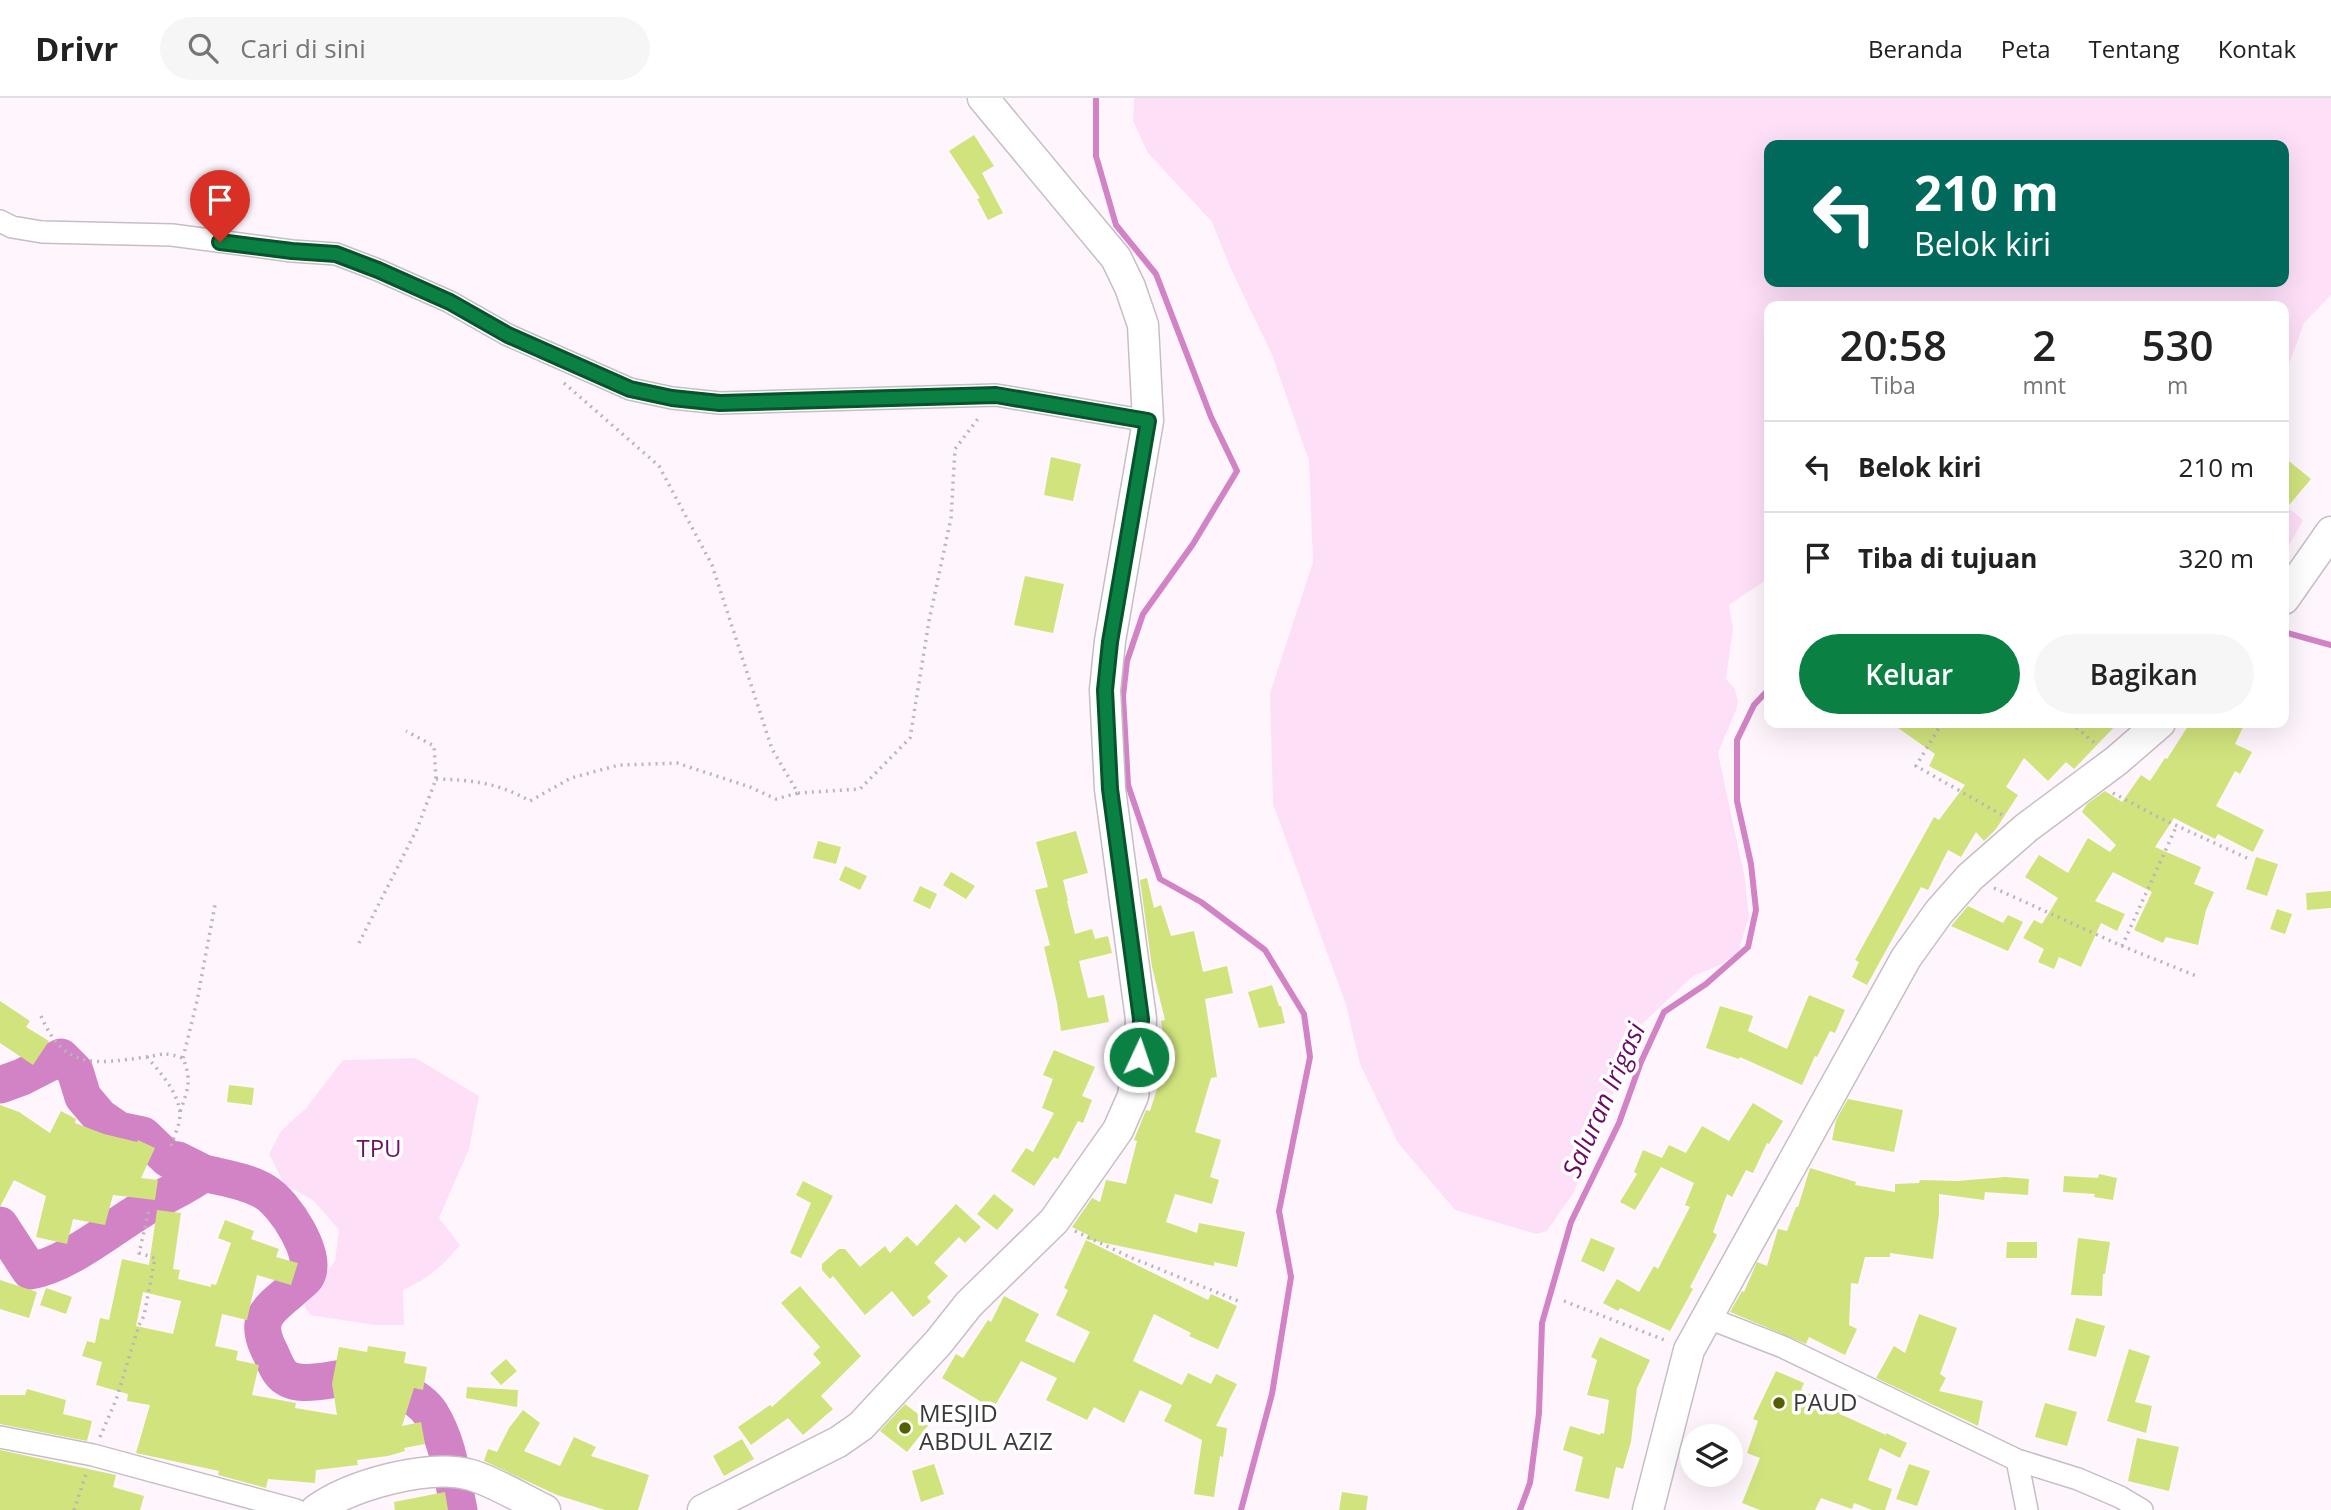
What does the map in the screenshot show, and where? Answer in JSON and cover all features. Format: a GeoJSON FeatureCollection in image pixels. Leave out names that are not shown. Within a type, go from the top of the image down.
{"type":"FeatureCollection","features":[{"type":"Feature","properties":{"kind":"main road"},"geometry":{"type":"LineString","coordinates":[[704,1510],[838,1442],[861,1426],[938,1343],[970,1304],[1054,1221],[1118,1130],[1133,1096],[1141,1019],[1110,789],[1105,690],[1110,642],[1148,421],[1143,325],[1130,287],[1116,258],[983,98]]}},
{"type":"Feature","properties":{"kind":"main road"},"geometry":{"type":"LineString","coordinates":[[2289,592],[2331,532]]}},
{"type":"Feature","properties":{"kind":"main road"},"geometry":{"type":"LineString","coordinates":[[1647,1510],[1689,1350],[1906,958],[1939,912],[1970,877],[2026,828],[2116,761],[2154,728]]}},
{"type":"Feature","properties":{"kind":"main road"},"geometry":{"type":"LineString","coordinates":[[316,1510],[342,1495],[374,1482],[401,1476],[441,1473],[471,1475],[545,1510]]}},
{"type":"Feature","properties":{"kind":"street"},"geometry":{"type":"LineString","coordinates":[[0,221],[12,227],[42,232],[172,235],[336,254],[450,302],[508,335],[630,389],[672,398],[720,403],[996,395],[1148,421]]}},
{"type":"Feature","properties":{"kind":"street"},"geometry":{"type":"LineString","coordinates":[[1706,1317],[1783,1347],[2017,1460],[2078,1479],[2120,1497],[2142,1510]]}},
{"type":"Feature","properties":{"kind":"street"},"geometry":{"type":"LineString","coordinates":[[0,1437],[93,1455],[296,1510]]}},
{"type":"Feature","properties":{"kind":"street"},"geometry":{"type":"LineString","coordinates":[[2017,1460],[2027,1510]]}},
{"type":"Feature","properties":{"kind":"path"},"geometry":{"type":"LineString","coordinates":[[559,379],[659,466],[712,565],[772,748],[798,793]]}},
{"type":"Feature","properties":{"kind":"path"},"geometry":{"type":"LineString","coordinates":[[436,779],[468,780],[508,789],[530,801],[571,778],[619,765],[677,763],[750,787],[776,799],[798,793],[860,789],[910,738],[929,621],[951,518],[954,449],[996,395]]}},
{"type":"Feature","properties":{"kind":"path"},"geometry":{"type":"LineString","coordinates":[[1939,728],[1916,766],[2026,828]]}},
{"type":"Feature","properties":{"kind":"path"},"geometry":{"type":"LineString","coordinates":[[2077,728],[2116,761]]}},
{"type":"Feature","properties":{"kind":"path"},"geometry":{"type":"LineString","coordinates":[[359,943],[417,830],[436,779],[434,746],[406,731]]}},
{"type":"Feature","properties":{"kind":"path"},"geometry":{"type":"LineString","coordinates":[[2090,780],[2249,859]]}},
{"type":"Feature","properties":{"kind":"path"},"geometry":{"type":"LineString","coordinates":[[2122,946],[2177,825]]}},
{"type":"Feature","properties":{"kind":"path"},"geometry":{"type":"LineString","coordinates":[[1970,877],[2122,946],[2199,976]]}},
{"type":"Feature","properties":{"kind":"path"},"geometry":{"type":"LineString","coordinates":[[171,1146],[188,1089],[190,1074],[183,1058],[215,905]]}},
{"type":"Feature","properties":{"kind":"path"},"geometry":{"type":"LineString","coordinates":[[41,1016],[47,1031],[59,1046],[75,1058],[102,1063],[167,1052],[183,1058]]}},
{"type":"Feature","properties":{"kind":"path"},"geometry":{"type":"LineString","coordinates":[[147,1057],[162,1074],[180,1112]]}},
{"type":"Feature","properties":{"kind":"path"},"geometry":{"type":"LineString","coordinates":[[74,1510],[116,1400],[144,1316],[155,1258],[139,1254],[149,1210]]}},
{"type":"Feature","properties":{"kind":"path"},"geometry":{"type":"LineString","coordinates":[[1054,1221],[1132,1258],[1241,1302]]}},
{"type":"Feature","properties":{"kind":"path"},"geometry":{"type":"LineString","coordinates":[[1564,1301],[1689,1350]]}},
{"type":"Feature","properties":{"kind":"green space"},"geometry":{"type":"Polygon","coordinates":[[[1134,98],[2331,98],[2331,295],[2304,323],[2289,364],[2289,301],[1764,301],[1764,581],[1729,605],[1733,628],[1726,679],[1735,689],[1738,701],[1718,753],[1745,879],[1749,917],[1738,952],[1720,965],[1693,976],[1640,1026],[1574,1192],[1547,1231],[1536,1234],[1455,1210],[1398,1143],[1360,1064],[1346,1005],[1273,804],[1270,693],[1313,562],[1309,461],[1272,355],[1212,222],[1148,153],[1133,121],[1134,98]]]}},
{"type":"Feature","properties":{"kind":"green space"},"geometry":{"type":"Polygon","coordinates":[[[2289,508],[2303,520],[2289,546],[2289,508]]]}},
{"type":"Feature","properties":{"kind":"green space","name":"TPU"},"geometry":{"type":"Polygon","coordinates":[[[416,1058],[479,1096],[469,1149],[439,1218],[460,1245],[434,1271],[403,1290],[404,1325],[374,1325],[310,1315],[304,1306],[311,1292],[335,1261],[339,1230],[314,1201],[284,1184],[269,1154],[281,1131],[306,1108],[343,1060],[416,1058]]]}},
{"type":"Feature","properties":{"kind":"building"},"geometry":{"type":"Polygon","coordinates":[[[974,135],[994,166],[982,173],[1003,213],[988,220],[977,199],[980,198],[949,151],[974,135]]]}},
{"type":"Feature","properties":{"kind":"building"},"geometry":{"type":"Polygon","coordinates":[[[1051,457],[1081,464],[1073,501],[1044,495],[1051,457]]]}},
{"type":"Feature","properties":{"kind":"building"},"geometry":{"type":"Polygon","coordinates":[[[2289,461],[2311,479],[2289,505],[2289,461]]]}},
{"type":"Feature","properties":{"kind":"building"},"geometry":{"type":"Polygon","coordinates":[[[1025,576],[1064,584],[1053,633],[1014,625],[1025,576]]]}},
{"type":"Feature","properties":{"kind":"building"},"geometry":{"type":"Polygon","coordinates":[[[1898,728],[2113,728],[2074,769],[2066,762],[2048,781],[2024,758],[2006,787],[2018,795],[1996,829],[1984,841],[1976,832],[1961,857],[1948,850],[1928,890],[1921,887],[1867,985],[1852,977],[1859,962],[1855,960],[1934,817],[1939,820],[1965,785],[1929,766],[1935,754],[1898,728]]]}},
{"type":"Feature","properties":{"kind":"building"},"geometry":{"type":"Polygon","coordinates":[[[2187,728],[2243,728],[2235,744],[2252,752],[2240,774],[2235,771],[2216,806],[2264,830],[2253,852],[2218,834],[2215,839],[2174,818],[2155,847],[2201,867],[2194,884],[2214,892],[2206,910],[2198,945],[2166,937],[2163,943],[2134,930],[2152,892],[2113,872],[2095,901],[2125,914],[2117,931],[2101,923],[2081,967],[2059,957],[2054,969],[2038,962],[2044,949],[2023,938],[2034,920],[2042,924],[2058,898],[2025,877],[2039,855],[2068,873],[2088,838],[2110,852],[2116,845],[2082,812],[2087,804],[2105,791],[2122,802],[2141,775],[2150,781],[2165,758],[2167,759],[2187,728]]]}},
{"type":"Feature","properties":{"kind":"building"},"geometry":{"type":"Polygon","coordinates":[[[1076,831],[1088,873],[1063,880],[1075,934],[1092,929],[1095,939],[1108,936],[1112,953],[1079,961],[1088,998],[1104,995],[1109,1022],[1061,1031],[1044,947],[1050,945],[1035,890],[1048,887],[1036,842],[1076,831]]]}},
{"type":"Feature","properties":{"kind":"building"},"geometry":{"type":"Polygon","coordinates":[[[818,841],[841,847],[836,864],[813,858],[818,841]]]}},
{"type":"Feature","properties":{"kind":"building"},"geometry":{"type":"Polygon","coordinates":[[[2256,857],[2278,864],[2267,896],[2246,889],[2256,857]]]}},
{"type":"Feature","properties":{"kind":"building"},"geometry":{"type":"Polygon","coordinates":[[[845,866],[867,876],[860,890],[839,880],[845,866]]]}},
{"type":"Feature","properties":{"kind":"building"},"geometry":{"type":"Polygon","coordinates":[[[951,872],[975,886],[966,899],[943,885],[951,872]]]}},
{"type":"Feature","properties":{"kind":"building"},"geometry":{"type":"Polygon","coordinates":[[[1147,878],[1154,908],[1161,905],[1171,936],[1194,931],[1203,972],[1227,966],[1233,993],[1205,999],[1217,1077],[1211,1078],[1195,1132],[1221,1140],[1210,1177],[1219,1180],[1212,1204],[1175,1194],[1166,1222],[1197,1233],[1199,1223],[1245,1232],[1237,1267],[1214,1262],[1214,1266],[1086,1239],[1088,1235],[1072,1227],[1092,1198],[1100,1202],[1106,1180],[1126,1184],[1137,1141],[1134,1140],[1146,1110],[1150,1111],[1167,1058],[1161,1021],[1165,1020],[1152,967],[1140,880],[1147,878]]]}},
{"type":"Feature","properties":{"kind":"building"},"geometry":{"type":"Polygon","coordinates":[[[920,886],[937,894],[930,909],[913,901],[920,886]]]}},
{"type":"Feature","properties":{"kind":"building"},"geometry":{"type":"Polygon","coordinates":[[[2331,891],[2331,908],[2307,910],[2306,893],[2331,891]]]}},
{"type":"Feature","properties":{"kind":"building"},"geometry":{"type":"Polygon","coordinates":[[[1968,906],[2003,923],[2008,915],[2023,922],[2008,951],[1951,926],[1968,906]]]}},
{"type":"Feature","properties":{"kind":"building"},"geometry":{"type":"Polygon","coordinates":[[[2277,909],[2292,914],[2285,934],[2270,929],[2277,909]]]}},
{"type":"Feature","properties":{"kind":"building"},"geometry":{"type":"Polygon","coordinates":[[[1272,985],[1285,1023],[1259,1028],[1248,992],[1272,985]]]}},
{"type":"Feature","properties":{"kind":"building"},"geometry":{"type":"Polygon","coordinates":[[[1809,995],[1845,1010],[1835,1033],[1830,1031],[1817,1057],[1815,1056],[1802,1085],[1740,1057],[1739,1059],[1706,1048],[1720,1006],[1753,1016],[1748,1031],[1787,1049],[1809,995]]]}},
{"type":"Feature","properties":{"kind":"building"},"geometry":{"type":"Polygon","coordinates":[[[0,1001],[30,1021],[26,1027],[49,1041],[33,1065],[0,1043],[0,1001]]]}},
{"type":"Feature","properties":{"kind":"building"},"geometry":{"type":"Polygon","coordinates":[[[1054,1050],[1095,1067],[1082,1096],[1092,1100],[1083,1123],[1078,1121],[1058,1159],[1054,1157],[1034,1186],[1011,1171],[1026,1148],[1033,1152],[1054,1113],[1042,1108],[1053,1079],[1043,1075],[1054,1050]]]}},
{"type":"Feature","properties":{"kind":"building"},"geometry":{"type":"Polygon","coordinates":[[[229,1085],[254,1088],[252,1105],[227,1102],[229,1085]]]}},
{"type":"Feature","properties":{"kind":"building"},"geometry":{"type":"Polygon","coordinates":[[[1848,1099],[1903,1110],[1894,1152],[1832,1140],[1836,1120],[1848,1099]]]}},
{"type":"Feature","properties":{"kind":"building"},"geometry":{"type":"Polygon","coordinates":[[[1753,1103],[1783,1121],[1769,1144],[1767,1143],[1753,1173],[1746,1170],[1732,1197],[1727,1194],[1713,1232],[1717,1235],[1690,1287],[1693,1289],[1670,1331],[1603,1303],[1617,1279],[1639,1292],[1654,1266],[1658,1269],[1690,1207],[1685,1205],[1694,1183],[1661,1167],[1635,1210],[1620,1202],[1637,1174],[1634,1172],[1643,1150],[1662,1158],[1669,1145],[1686,1153],[1702,1126],[1729,1141],[1753,1103]]]}},
{"type":"Feature","properties":{"kind":"building"},"geometry":{"type":"Polygon","coordinates":[[[0,1105],[19,1112],[50,1133],[61,1111],[76,1119],[75,1123],[104,1134],[137,1142],[138,1140],[155,1148],[141,1178],[158,1180],[155,1200],[113,1195],[105,1225],[73,1219],[67,1244],[36,1237],[46,1196],[14,1180],[0,1207],[0,1105]]]}},
{"type":"Feature","properties":{"kind":"building"},"geometry":{"type":"Polygon","coordinates":[[[1810,1168],[1856,1182],[1855,1185],[1895,1192],[1895,1184],[1919,1183],[1920,1180],[1957,1181],[2005,1177],[2029,1179],[2028,1195],[1985,1192],[1984,1200],[1939,1194],[1933,1259],[1890,1253],[1890,1257],[1865,1257],[1858,1284],[1851,1283],[1849,1325],[1857,1329],[1845,1355],[1809,1337],[1806,1344],[1730,1312],[1742,1291],[1744,1292],[1757,1262],[1767,1266],[1778,1229],[1787,1231],[1798,1207],[1810,1168]]]}},
{"type":"Feature","properties":{"kind":"building"},"geometry":{"type":"Polygon","coordinates":[[[2099,1174],[2117,1178],[2113,1200],[2094,1197],[2095,1194],[2063,1192],[2064,1176],[2098,1178],[2099,1174]]]}},
{"type":"Feature","properties":{"kind":"building"},"geometry":{"type":"Polygon","coordinates":[[[803,1181],[833,1196],[801,1258],[790,1253],[811,1203],[796,1195],[803,1181]]]}},
{"type":"Feature","properties":{"kind":"building"},"geometry":{"type":"Polygon","coordinates":[[[994,1194],[1014,1210],[997,1230],[977,1214],[994,1194]]]}},
{"type":"Feature","properties":{"kind":"building"},"geometry":{"type":"Polygon","coordinates":[[[956,1204],[981,1227],[965,1243],[959,1237],[934,1263],[948,1276],[927,1297],[931,1302],[913,1317],[892,1291],[865,1315],[833,1276],[830,1279],[822,1270],[822,1264],[839,1249],[845,1249],[860,1267],[885,1246],[890,1253],[907,1236],[917,1246],[956,1204]]]}},
{"type":"Feature","properties":{"kind":"building"},"geometry":{"type":"Polygon","coordinates":[[[157,1210],[181,1213],[173,1269],[180,1270],[178,1279],[211,1287],[211,1284],[216,1285],[231,1243],[218,1238],[225,1220],[254,1231],[251,1239],[279,1249],[276,1257],[298,1263],[291,1285],[257,1275],[247,1320],[222,1314],[215,1346],[238,1351],[236,1360],[259,1365],[252,1395],[296,1403],[295,1408],[337,1415],[332,1384],[339,1347],[367,1352],[368,1346],[406,1352],[404,1363],[427,1367],[423,1390],[414,1388],[402,1426],[421,1422],[425,1444],[404,1448],[405,1451],[388,1456],[357,1460],[358,1465],[316,1470],[315,1483],[268,1479],[266,1488],[218,1475],[219,1471],[136,1453],[150,1405],[127,1401],[128,1394],[96,1385],[102,1362],[82,1356],[87,1341],[95,1343],[100,1318],[109,1320],[122,1259],[149,1265],[157,1210]],[[143,1292],[136,1326],[173,1334],[181,1301],[143,1292]]]}},
{"type":"Feature","properties":{"kind":"building"},"geometry":{"type":"Polygon","coordinates":[[[1591,1238],[1615,1248],[1604,1272],[1581,1261],[1591,1238]]]}},
{"type":"Feature","properties":{"kind":"building"},"geometry":{"type":"Polygon","coordinates":[[[2078,1238],[2110,1242],[2103,1274],[2102,1296],[2071,1295],[2078,1238]]]}},
{"type":"Feature","properties":{"kind":"building"},"geometry":{"type":"Polygon","coordinates":[[[1086,1240],[1208,1300],[1211,1294],[1237,1306],[1218,1349],[1189,1336],[1191,1333],[1154,1314],[1133,1361],[1182,1385],[1188,1373],[1211,1384],[1216,1374],[1237,1384],[1216,1426],[1227,1428],[1214,1497],[1194,1494],[1202,1440],[1164,1421],[1172,1405],[1140,1390],[1124,1423],[1094,1407],[1087,1420],[1046,1400],[1057,1378],[1021,1361],[993,1409],[942,1378],[956,1354],[963,1358],[988,1320],[991,1322],[1004,1296],[1039,1314],[1025,1341],[1074,1363],[1090,1332],[1056,1315],[1068,1290],[1064,1288],[1086,1240]]]}},
{"type":"Feature","properties":{"kind":"building"},"geometry":{"type":"Polygon","coordinates":[[[2007,1242],[2037,1242],[2037,1258],[2006,1258],[2007,1242]]]}},
{"type":"Feature","properties":{"kind":"building"},"geometry":{"type":"Polygon","coordinates":[[[0,1280],[37,1292],[29,1318],[0,1309],[0,1280]]]}},
{"type":"Feature","properties":{"kind":"building"},"geometry":{"type":"Polygon","coordinates":[[[800,1286],[861,1356],[821,1396],[833,1409],[803,1435],[788,1418],[751,1445],[738,1427],[770,1405],[772,1407],[821,1363],[813,1354],[820,1347],[781,1303],[800,1286]]]}},
{"type":"Feature","properties":{"kind":"building"},"geometry":{"type":"Polygon","coordinates":[[[46,1288],[72,1297],[66,1314],[40,1305],[46,1288]]]}},
{"type":"Feature","properties":{"kind":"building"},"geometry":{"type":"Polygon","coordinates":[[[1919,1314],[1957,1328],[1940,1374],[1946,1378],[1939,1391],[1983,1401],[1978,1426],[1876,1378],[1894,1346],[1905,1353],[1919,1314]]]}},
{"type":"Feature","properties":{"kind":"building"},"geometry":{"type":"Polygon","coordinates":[[[2076,1318],[2105,1326],[2096,1357],[2068,1350],[2076,1318]]]}},
{"type":"Feature","properties":{"kind":"building"},"geometry":{"type":"Polygon","coordinates":[[[1600,1337],[1650,1360],[1637,1388],[1631,1442],[1623,1469],[1616,1467],[1609,1499],[1575,1491],[1583,1457],[1563,1450],[1570,1426],[1604,1434],[1609,1400],[1587,1395],[1597,1360],[1591,1357],[1600,1337]]]}},
{"type":"Feature","properties":{"kind":"building"},"geometry":{"type":"Polygon","coordinates":[[[2129,1349],[2150,1356],[2135,1402],[2152,1406],[2146,1433],[2107,1421],[2129,1349]]]}},
{"type":"Feature","properties":{"kind":"building"},"geometry":{"type":"Polygon","coordinates":[[[506,1359],[517,1371],[501,1385],[490,1373],[506,1359]]]}},
{"type":"Feature","properties":{"kind":"building"},"geometry":{"type":"Polygon","coordinates":[[[1776,1371],[1804,1383],[1801,1390],[1842,1410],[1840,1414],[1907,1443],[1900,1458],[1880,1448],[1868,1480],[1892,1489],[1885,1510],[1872,1510],[1854,1503],[1852,1509],[1821,1498],[1815,1510],[1760,1510],[1742,1503],[1760,1458],[1747,1453],[1758,1421],[1753,1419],[1776,1371]]]}},
{"type":"Feature","properties":{"kind":"building"},"geometry":{"type":"Polygon","coordinates":[[[467,1387],[518,1390],[517,1407],[466,1398],[467,1387]]]}},
{"type":"Feature","properties":{"kind":"building"},"geometry":{"type":"Polygon","coordinates":[[[27,1389],[66,1400],[63,1414],[92,1421],[87,1441],[0,1424],[0,1395],[25,1395],[27,1389]]]}},
{"type":"Feature","properties":{"kind":"building"},"geometry":{"type":"Polygon","coordinates":[[[2045,1403],[2077,1412],[2067,1446],[2035,1437],[2045,1403]]]}},
{"type":"Feature","properties":{"kind":"building"},"geometry":{"type":"Polygon","coordinates":[[[905,1404],[930,1423],[907,1452],[880,1431],[905,1404]]]}},
{"type":"Feature","properties":{"kind":"building"},"geometry":{"type":"Polygon","coordinates":[[[523,1410],[540,1423],[524,1451],[560,1466],[574,1437],[596,1447],[591,1456],[649,1475],[638,1510],[605,1510],[557,1495],[484,1461],[488,1449],[497,1452],[509,1428],[523,1410]]]}},
{"type":"Feature","properties":{"kind":"building"},"geometry":{"type":"Polygon","coordinates":[[[2137,1438],[2179,1447],[2169,1491],[2128,1481],[2137,1438]]]}},
{"type":"Feature","properties":{"kind":"building"},"geometry":{"type":"Polygon","coordinates":[[[742,1439],[754,1459],[724,1476],[713,1456],[742,1439]]]}},
{"type":"Feature","properties":{"kind":"building"},"geometry":{"type":"Polygon","coordinates":[[[0,1450],[116,1475],[113,1487],[144,1496],[140,1510],[0,1510],[0,1450]]]}},
{"type":"Feature","properties":{"kind":"building"},"geometry":{"type":"Polygon","coordinates":[[[934,1464],[944,1494],[921,1502],[912,1471],[934,1464]]]}},
{"type":"Feature","properties":{"kind":"building"},"geometry":{"type":"Polygon","coordinates":[[[1909,1464],[1930,1471],[1917,1506],[1896,1499],[1909,1464]]]}},
{"type":"Feature","properties":{"kind":"building"},"geometry":{"type":"Polygon","coordinates":[[[445,1492],[448,1510],[395,1510],[394,1502],[445,1492]]]}},
{"type":"Feature","properties":{"kind":"building"},"geometry":{"type":"Polygon","coordinates":[[[1342,1492],[1368,1496],[1366,1510],[1339,1510],[1342,1492]]]}},
{"type":"Feature","properties":{"kind":"waterway"},"geometry":{"type":"LineString","coordinates":[[1096,98],[1096,156],[1116,225],[1156,274],[1211,417],[1237,471],[1193,544],[1143,614],[1127,661],[1123,696],[1128,785],[1160,879],[1201,902],[1265,950],[1304,1014],[1310,1057],[1279,1211],[1291,1277],[1272,1394],[1241,1510]]}},
{"type":"Feature","properties":{"kind":"waterway","name":"Saluran Irigasi"},"geometry":{"type":"LineString","coordinates":[[2289,633],[2331,645]]}},
{"type":"Feature","properties":{"kind":"waterway","name":"Saluran Irigasi"},"geometry":{"type":"LineString","coordinates":[[1520,1510],[1530,1483],[1539,1413],[1542,1323],[1571,1222],[1619,1123],[1641,1062],[1664,1012],[1706,984],[1748,947],[1756,910],[1751,864],[1737,801],[1737,740],[1754,705],[1764,694]]}},
{"type":"Feature","properties":{"kind":"waterway"},"geometry":{"type":"LineString","coordinates":[[0,1085],[61,1057],[75,1071],[83,1097],[100,1117],[119,1130],[143,1135],[168,1159],[178,1160],[204,1173]]}},
{"type":"Feature","properties":{"kind":"waterway"},"geometry":{"type":"LineString","coordinates":[[0,1225],[30,1271],[74,1254],[204,1173],[243,1182],[265,1192],[281,1207],[298,1231],[308,1256],[309,1268],[306,1277],[272,1307],[264,1320],[264,1337],[278,1369],[295,1382],[365,1378],[397,1388],[417,1400],[431,1414],[442,1437],[459,1510]]}},
{"type":"Feature","properties":{"kind":"place","name":"PAUD"},"geometry":{"type":"Point","coordinates":[1779,1403]}},
{"type":"Feature","properties":{"kind":"place","name":"MESJID ABDUL AZIZ"},"geometry":{"type":"Point","coordinates":[905,1428]}},
{"type":"Feature","properties":{"kind":"route"},"geometry":{"type":"LineString","coordinates":[[220,242],[336,254],[450,302],[508,335],[630,389],[672,398],[720,403],[996,395],[1148,421],[1110,642],[1105,690],[1110,789],[1141,1019],[1139,1057]]}}]}
